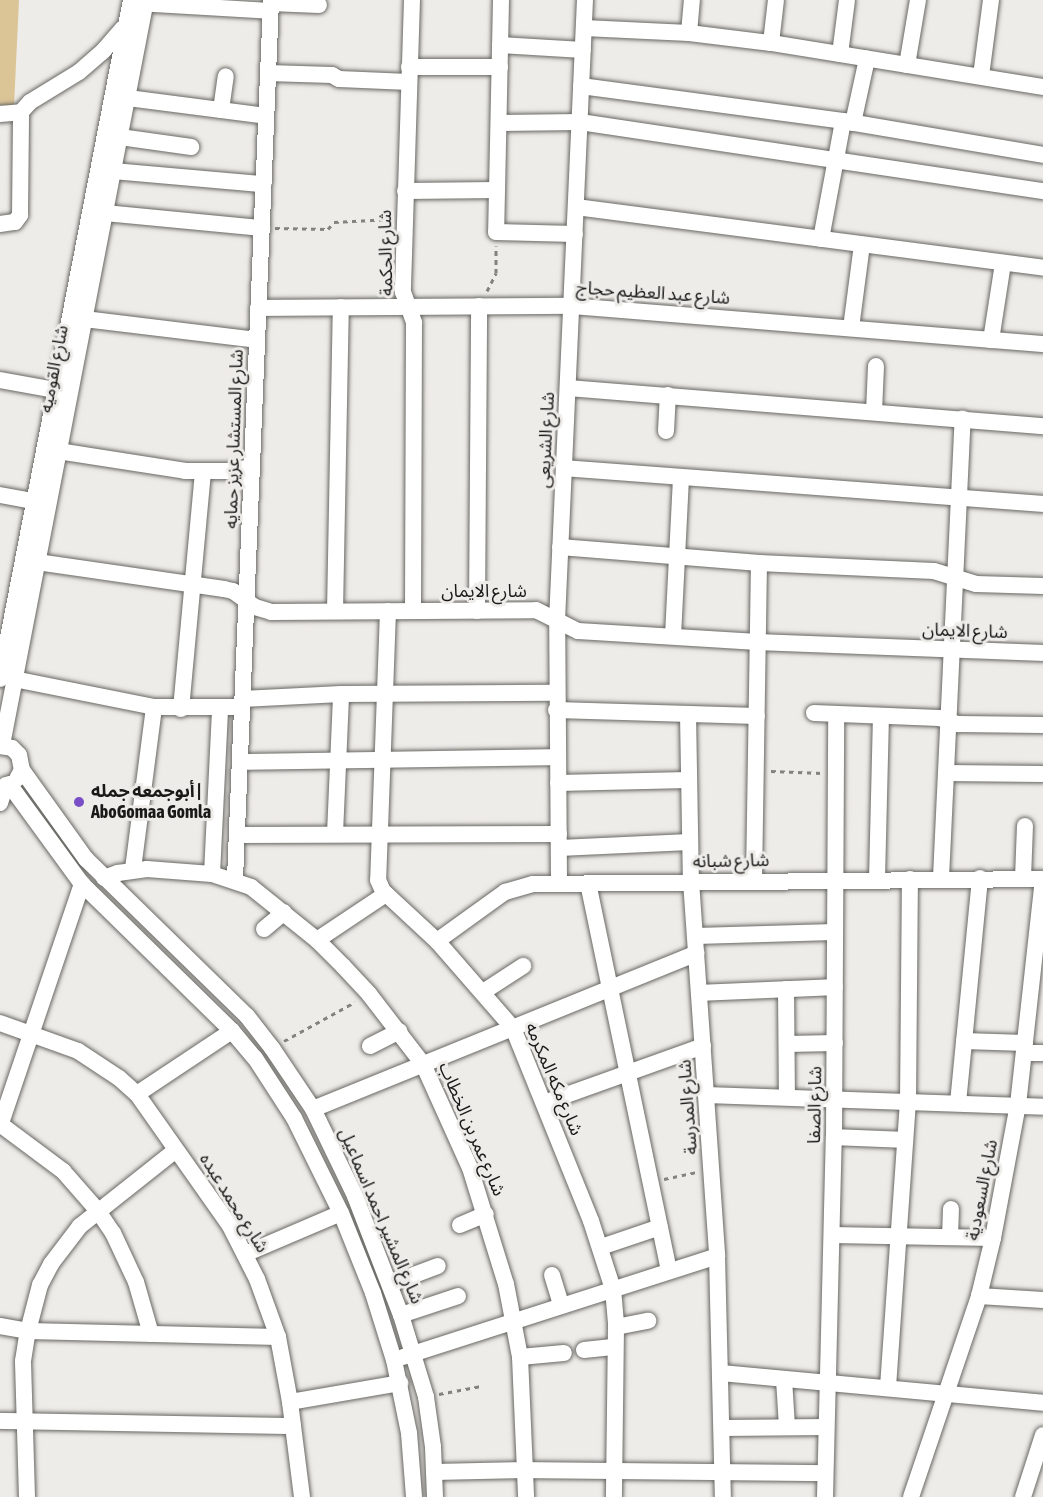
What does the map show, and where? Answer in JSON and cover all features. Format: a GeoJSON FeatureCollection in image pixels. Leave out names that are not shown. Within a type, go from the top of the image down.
{"type":"FeatureCollection","features":[{"type":"Feature","properties":{"kind":"street","name":"شارع الحكمة"},"geometry":{"type":"LineString","coordinates":[[412,0],[403,292],[414,323],[413,611]]}},
{"type":"Feature","properties":{"kind":"street"},"geometry":{"type":"LineString","coordinates":[[501,0],[496,232],[575,234]]}},
{"type":"Feature","properties":{"kind":"street","name":"شارع الشريعى"},"geometry":{"type":"LineString","coordinates":[[559,883],[557,621],[585,0]]}},
{"type":"Feature","properties":{"kind":"street"},"geometry":{"type":"LineString","coordinates":[[689,33],[692,0]]}},
{"type":"Feature","properties":{"kind":"street"},"geometry":{"type":"LineString","coordinates":[[771,43],[776,0]]}},
{"type":"Feature","properties":{"kind":"street"},"geometry":{"type":"LineString","coordinates":[[840,54],[847,0]]}},
{"type":"Feature","properties":{"kind":"street"},"geometry":{"type":"LineString","coordinates":[[907,65],[918,0]]}},
{"type":"Feature","properties":{"kind":"street"},"geometry":{"type":"LineString","coordinates":[[981,76],[991,0]]}},
{"type":"Feature","properties":{"kind":"street"},"geometry":{"type":"LineString","coordinates":[[138,1],[319,5]]}},
{"type":"Feature","properties":{"kind":"street","name":"شارع القوميه"},"geometry":{"type":"LineString","coordinates":[[14,607],[37,562],[41,503],[63,391],[126,24],[138,1]]}},
{"type":"Feature","properties":{"kind":"street","name":"شارع القوميه"},"geometry":{"type":"LineString","coordinates":[[1,745],[14,607],[41,503],[58,450],[63,391],[84,319],[128,98],[138,1]]}},
{"type":"Feature","properties":{"kind":"street","name":"شارع المستشار عزيز حمايه"},"geometry":{"type":"LineString","coordinates":[[235,879],[271,5]]}},
{"type":"Feature","properties":{"kind":"street"},"geometry":{"type":"LineString","coordinates":[[0,224],[15,222],[20,215],[21,112],[30,102],[86,67],[126,24]]}},
{"type":"Feature","properties":{"kind":"street"},"geometry":{"type":"LineString","coordinates":[[584,28],[689,33],[771,43],[1043,87]]}},
{"type":"Feature","properties":{"kind":"street"},"geometry":{"type":"LineString","coordinates":[[500,45],[583,50]]}},
{"type":"Feature","properties":{"kind":"street"},"geometry":{"type":"LineString","coordinates":[[821,239],[836,160],[867,59]]}},
{"type":"Feature","properties":{"kind":"street"},"geometry":{"type":"LineString","coordinates":[[268,73],[332,75],[339,79],[500,66]]}},
{"type":"Feature","properties":{"kind":"street"},"geometry":{"type":"LineString","coordinates":[[221,110],[226,76]]}},
{"type":"Feature","properties":{"kind":"street"},"geometry":{"type":"LineString","coordinates":[[581,86],[848,122],[1043,155]]}},
{"type":"Feature","properties":{"kind":"street"},"geometry":{"type":"LineString","coordinates":[[128,98],[266,116]]}},
{"type":"Feature","properties":{"kind":"street"},"geometry":{"type":"LineString","coordinates":[[0,114],[21,112]]}},
{"type":"Feature","properties":{"kind":"street"},"geometry":{"type":"LineString","coordinates":[[499,123],[580,122],[1043,191]]}},
{"type":"Feature","properties":{"kind":"street"},"geometry":{"type":"LineString","coordinates":[[120,137],[191,147]]}},
{"type":"Feature","properties":{"kind":"street"},"geometry":{"type":"LineString","coordinates":[[113,171],[263,184]]}},
{"type":"Feature","properties":{"kind":"street"},"geometry":{"type":"LineString","coordinates":[[405,191],[497,190]]}},
{"type":"Feature","properties":{"kind":"street"},"geometry":{"type":"LineString","coordinates":[[576,207],[1043,268]]}},
{"type":"Feature","properties":{"kind":"street"},"geometry":{"type":"LineString","coordinates":[[105,213],[262,228]]}},
{"type":"Feature","properties":{"kind":"street"},"geometry":{"type":"LineString","coordinates":[[851,328],[862,245]]}},
{"type":"Feature","properties":{"kind":"street"},"geometry":{"type":"LineString","coordinates":[[991,340],[1003,263]]}},
{"type":"Feature","properties":{"kind":"street"},"geometry":{"type":"LineString","coordinates":[[477,611],[479,306]]}},
{"type":"Feature","properties":{"kind":"street","name":"شارع عبد العظيم حجاج"},"geometry":{"type":"LineString","coordinates":[[258,308],[571,306],[1043,344]]}},
{"type":"Feature","properties":{"kind":"street"},"geometry":{"type":"LineString","coordinates":[[335,611],[341,308]]}},
{"type":"Feature","properties":{"kind":"street"},"geometry":{"type":"LineString","coordinates":[[84,319],[257,340]]}},
{"type":"Feature","properties":{"kind":"street"},"geometry":{"type":"LineString","coordinates":[[874,412],[876,366]]}},
{"type":"Feature","properties":{"kind":"street"},"geometry":{"type":"LineString","coordinates":[[0,380],[63,391]]}},
{"type":"Feature","properties":{"kind":"street"},"geometry":{"type":"LineString","coordinates":[[568,388],[1043,426]]}},
{"type":"Feature","properties":{"kind":"street"},"geometry":{"type":"LineString","coordinates":[[666,431],[668,395]]}},
{"type":"Feature","properties":{"kind":"street"},"geometry":{"type":"LineString","coordinates":[[941,878],[963,419]]}},
{"type":"Feature","properties":{"kind":"street"},"geometry":{"type":"LineString","coordinates":[[58,450],[203,472],[252,467]]}},
{"type":"Feature","properties":{"kind":"street"},"geometry":{"type":"LineString","coordinates":[[564,468],[1043,504]]}},
{"type":"Feature","properties":{"kind":"street"},"geometry":{"type":"LineString","coordinates":[[182,709],[203,472]]}},
{"type":"Feature","properties":{"kind":"street"},"geometry":{"type":"LineString","coordinates":[[673,636],[681,477]]}},
{"type":"Feature","properties":{"kind":"street"},"geometry":{"type":"LineString","coordinates":[[0,495],[41,503]]}},
{"type":"Feature","properties":{"kind":"street"},"geometry":{"type":"LineString","coordinates":[[560,548],[759,563],[934,571],[976,584],[1043,586]]}},
{"type":"Feature","properties":{"kind":"street","name":"شارع الايمان"},"geometry":{"type":"LineString","coordinates":[[37,562],[234,591],[247,602],[271,612],[536,610],[578,631],[758,642],[1043,653]]}},
{"type":"Feature","properties":{"kind":"street"},"geometry":{"type":"LineString","coordinates":[[754,880],[759,563]]}},
{"type":"Feature","properties":{"kind":"street"},"geometry":{"type":"LineString","coordinates":[[317,940],[386,894],[378,880],[388,611]]}},
{"type":"Feature","properties":{"kind":"street"},"geometry":{"type":"LineString","coordinates":[[7,679],[154,707],[182,709],[220,709],[242,703],[341,694],[556,693]]}},
{"type":"Feature","properties":{"kind":"street"},"geometry":{"type":"LineString","coordinates":[[335,834],[341,694]]}},
{"type":"Feature","properties":{"kind":"street"},"geometry":{"type":"LineString","coordinates":[[133,869],[154,707]]}},
{"type":"Feature","properties":{"kind":"street"},"geometry":{"type":"LineString","coordinates":[[212,874],[220,709]]}},
{"type":"Feature","properties":{"kind":"street"},"geometry":{"type":"LineString","coordinates":[[556,710],[757,716]]}},
{"type":"Feature","properties":{"kind":"street"},"geometry":{"type":"LineString","coordinates":[[814,713],[939,718],[958,724],[1043,725]]}},
{"type":"Feature","properties":{"kind":"street","name":"شارع المدرسة"},"geometry":{"type":"LineString","coordinates":[[688,714],[691,880],[717,1256],[723,1497]]}},
{"type":"Feature","properties":{"kind":"street","name":"شارع الصفا"},"geometry":{"type":"LineString","coordinates":[[825,1497],[834,1137],[836,714]]}},
{"type":"Feature","properties":{"kind":"street"},"geometry":{"type":"LineString","coordinates":[[877,879],[881,716]]}},
{"type":"Feature","properties":{"kind":"street","name":"شارع المشير احمد اسماعيل"},"geometry":{"type":"LineString","coordinates":[[1,745],[16,751],[22,759],[22,770],[86,859],[214,983],[272,1048],[313,1109],[356,1196],[401,1316],[426,1397],[434,1484]]}},
{"type":"Feature","properties":{"kind":"street"},"geometry":{"type":"LineString","coordinates":[[240,762],[557,757]]}},
{"type":"Feature","properties":{"kind":"street"},"geometry":{"type":"LineString","coordinates":[[0,803],[5,785],[18,779],[22,770]]}},
{"type":"Feature","properties":{"kind":"street"},"geometry":{"type":"LineString","coordinates":[[946,773],[1043,774]]}},
{"type":"Feature","properties":{"kind":"street"},"geometry":{"type":"LineString","coordinates":[[558,783],[688,780]]}},
{"type":"Feature","properties":{"kind":"street","name":"شارع المشير احمد اسماعيل"},"geometry":{"type":"LineString","coordinates":[[5,785],[82,884],[232,1031],[255,1059],[294,1118],[341,1213],[373,1293],[400,1383],[410,1433],[414,1491]]}},
{"type":"Feature","properties":{"kind":"street"},"geometry":{"type":"LineString","coordinates":[[1023,878],[1025,826]]}},
{"type":"Feature","properties":{"kind":"street"},"geometry":{"type":"LineString","coordinates":[[237,835],[379,834],[559,841],[690,842]]}},
{"type":"Feature","properties":{"kind":"street","name":"شارع عمر بن الخطاب"},"geometry":{"type":"LineString","coordinates":[[104,878],[133,869],[212,874],[235,879],[251,887],[317,940],[369,994],[423,1064],[456,1132],[486,1214],[514,1320],[520,1357],[526,1497]]}},
{"type":"Feature","properties":{"kind":"street"},"geometry":{"type":"LineString","coordinates":[[888,1387],[908,1101],[910,879]]}},
{"type":"Feature","properties":{"kind":"street"},"geometry":{"type":"LineString","coordinates":[[958,1103],[980,879]]}},
{"type":"Feature","properties":{"kind":"street","name":"شارع شبانه"},"geometry":{"type":"LineString","coordinates":[[437,941],[505,892],[533,884],[691,880],[1043,879]]}},
{"type":"Feature","properties":{"kind":"street","name":"شارع السعودية"},"geometry":{"type":"LineString","coordinates":[[911,1497],[979,1296],[993,1238],[1018,1105],[1024,1048],[1039,953],[1043,879]]}},
{"type":"Feature","properties":{"kind":"street"},"geometry":{"type":"LineString","coordinates":[[588,883],[669,1271]]}},
{"type":"Feature","properties":{"kind":"street"},"geometry":{"type":"LineString","coordinates":[[82,884],[0,1125],[63,1171],[98,1211],[113,1233],[136,1282],[151,1334]]}},
{"type":"Feature","properties":{"kind":"street","name":"شارع مكه المكرمه"},"geometry":{"type":"LineString","coordinates":[[386,894],[437,941],[513,1028],[601,1247],[613,1289],[616,1327],[614,1497]]}},
{"type":"Feature","properties":{"kind":"street"},"geometry":{"type":"LineString","coordinates":[[264,929],[284,912]]}},
{"type":"Feature","properties":{"kind":"street"},"geometry":{"type":"LineString","coordinates":[[313,1109],[609,988],[696,944],[835,932]]}},
{"type":"Feature","properties":{"kind":"street"},"geometry":{"type":"LineString","coordinates":[[483,992],[523,966]]}},
{"type":"Feature","properties":{"kind":"street"},"geometry":{"type":"LineString","coordinates":[[700,993],[835,987]]}},
{"type":"Feature","properties":{"kind":"street"},"geometry":{"type":"LineString","coordinates":[[786,989],[787,1097]]}},
{"type":"Feature","properties":{"kind":"street","name":"شارع محمد عبده"},"geometry":{"type":"LineString","coordinates":[[0,1023],[78,1051],[106,1068],[137,1094],[213,1200],[245,1254],[278,1337],[290,1402],[302,1497]]}},
{"type":"Feature","properties":{"kind":"street"},"geometry":{"type":"LineString","coordinates":[[137,1094],[232,1031]]}},
{"type":"Feature","properties":{"kind":"street"},"geometry":{"type":"LineString","coordinates":[[370,1046],[399,1031]]}},
{"type":"Feature","properties":{"kind":"street"},"geometry":{"type":"LineString","coordinates":[[964,1041],[1024,1048],[1043,1053]]}},
{"type":"Feature","properties":{"kind":"street"},"geometry":{"type":"LineString","coordinates":[[787,1044],[835,1043]]}},
{"type":"Feature","properties":{"kind":"street"},"geometry":{"type":"LineString","coordinates":[[544,1103],[704,1046]]}},
{"type":"Feature","properties":{"kind":"street"},"geometry":{"type":"LineString","coordinates":[[707,1095],[1043,1107]]}},
{"type":"Feature","properties":{"kind":"street"},"geometry":{"type":"LineString","coordinates":[[834,1137],[905,1140]]}},
{"type":"Feature","properties":{"kind":"street"},"geometry":{"type":"LineString","coordinates":[[27,1497],[23,1361],[40,1285],[51,1264],[72,1235],[98,1211],[176,1150]]}},
{"type":"Feature","properties":{"kind":"street"},"geometry":{"type":"LineString","coordinates":[[950,1237],[951,1209]]}},
{"type":"Feature","properties":{"kind":"street"},"geometry":{"type":"LineString","coordinates":[[245,1254],[341,1213]]}},
{"type":"Feature","properties":{"kind":"street"},"geometry":{"type":"LineString","coordinates":[[460,1226],[486,1214]]}},
{"type":"Feature","properties":{"kind":"street"},"geometry":{"type":"LineString","coordinates":[[601,1247],[660,1227]]}},
{"type":"Feature","properties":{"kind":"street"},"geometry":{"type":"LineString","coordinates":[[832,1235],[993,1238]]}},
{"type":"Feature","properties":{"kind":"street"},"geometry":{"type":"LineString","coordinates":[[394,1360],[717,1256]]}},
{"type":"Feature","properties":{"kind":"street"},"geometry":{"type":"LineString","coordinates":[[390,1284],[438,1266]]}},
{"type":"Feature","properties":{"kind":"street"},"geometry":{"type":"LineString","coordinates":[[552,1275],[561,1305]]}},
{"type":"Feature","properties":{"kind":"street"},"geometry":{"type":"LineString","coordinates":[[401,1316],[458,1296]]}},
{"type":"Feature","properties":{"kind":"street"},"geometry":{"type":"LineString","coordinates":[[979,1296],[1043,1300]]}},
{"type":"Feature","properties":{"kind":"street"},"geometry":{"type":"LineString","coordinates":[[616,1327],[648,1321]]}},
{"type":"Feature","properties":{"kind":"street"},"geometry":{"type":"LineString","coordinates":[[0,1326],[28,1331],[278,1337]]}},
{"type":"Feature","properties":{"kind":"street"},"geometry":{"type":"LineString","coordinates":[[584,1350],[615,1347]]}},
{"type":"Feature","properties":{"kind":"street"},"geometry":{"type":"LineString","coordinates":[[520,1357],[564,1353]]}},
{"type":"Feature","properties":{"kind":"street"},"geometry":{"type":"LineString","coordinates":[[721,1373],[1043,1403]]}},
{"type":"Feature","properties":{"kind":"street"},"geometry":{"type":"LineString","coordinates":[[784,1378],[787,1427]]}},
{"type":"Feature","properties":{"kind":"street"},"geometry":{"type":"LineString","coordinates":[[290,1402],[400,1383]]}},
{"type":"Feature","properties":{"kind":"street"},"geometry":{"type":"LineString","coordinates":[[0,1421],[293,1426]]}},
{"type":"Feature","properties":{"kind":"street"},"geometry":{"type":"LineString","coordinates":[[722,1428],[826,1427]]}},
{"type":"Feature","properties":{"kind":"street"},"geometry":{"type":"LineString","coordinates":[[1023,1497],[1043,1435]]}},
{"type":"Feature","properties":{"kind":"street"},"geometry":{"type":"LineString","coordinates":[[414,1491],[434,1484],[525,1470],[825,1473]]}},
{"type":"Feature","properties":{"kind":"path"},"geometry":{"type":"LineString","coordinates":[[262,228],[328,229],[334,222],[404,218]]}},
{"type":"Feature","properties":{"kind":"path"},"geometry":{"type":"LineString","coordinates":[[479,306],[496,273],[496,232]]}},
{"type":"Feature","properties":{"kind":"path"},"geometry":{"type":"LineString","coordinates":[[756,770],[835,774]]}},
{"type":"Feature","properties":{"kind":"path"},"geometry":{"type":"LineString","coordinates":[[272,1048],[369,994]]}},
{"type":"Feature","properties":{"kind":"path"},"geometry":{"type":"LineString","coordinates":[[651,1182],[712,1168]]}},
{"type":"Feature","properties":{"kind":"path"},"geometry":{"type":"LineString","coordinates":[[426,1397],[481,1386]]}},
{"type":"Feature","properties":{"kind":"shaded area"},"geometry":{"type":"Polygon","coordinates":[[[0,0],[19,0],[14,106],[0,105],[0,0]]]}},
{"type":"Feature","properties":{"kind":"place","name":"أبوجمعه جمله | AboGomaa Gomla"},"geometry":{"type":"Point","coordinates":[79,802]}}]}
